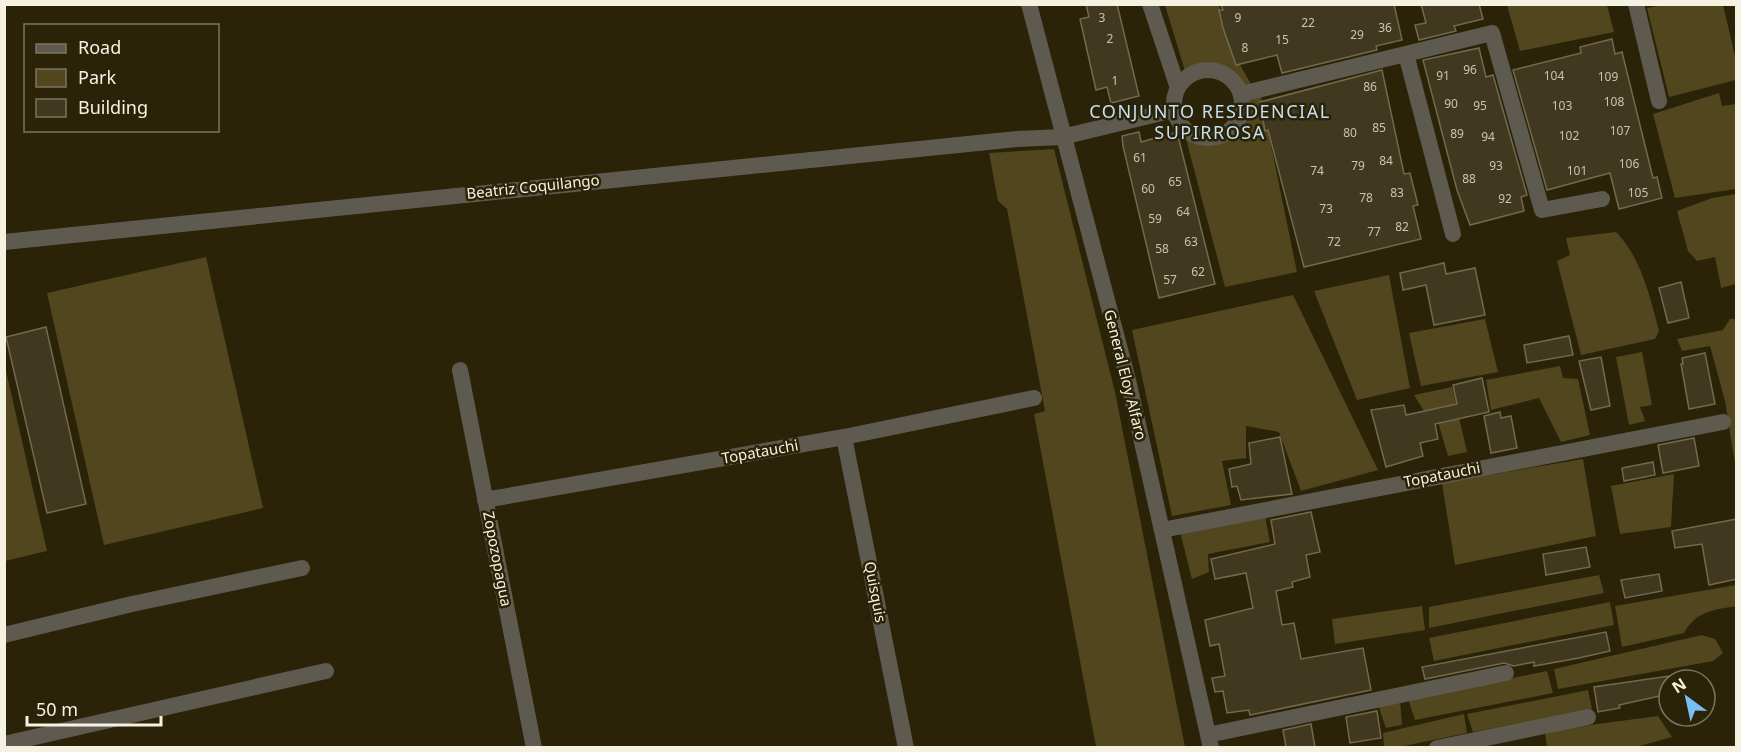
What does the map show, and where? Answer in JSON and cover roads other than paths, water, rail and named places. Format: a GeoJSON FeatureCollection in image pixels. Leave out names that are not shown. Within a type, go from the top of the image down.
{"type":"FeatureCollection","features":[{"type":"Feature","properties":{"kind":"street","name":"General Eloy Alfaro"},"geometry":{"type":"LineString","coordinates":[[1029,4],[1062,137],[1128,380],[1209,741]]}},
{"type":"Feature","properties":{"kind":"street"},"geometry":{"type":"LineString","coordinates":[[1150,4],[1178,88],[1174,110],[1177,120],[1193,136],[1215,138],[1234,126],[1242,105],[1240,94],[1227,76],[1206,70],[1195,73],[1178,88]]}},
{"type":"Feature","properties":{"kind":"street"},"geometry":{"type":"LineString","coordinates":[[1636,4],[1659,101]]}},
{"type":"Feature","properties":{"kind":"street"},"geometry":{"type":"LineString","coordinates":[[1240,94],[1492,33],[1542,210],[1602,199]]}},
{"type":"Feature","properties":{"kind":"street"},"geometry":{"type":"LineString","coordinates":[[1406,54],[1453,234]]}},
{"type":"Feature","properties":{"kind":"street","name":"Beatriz Coquilango"},"geometry":{"type":"LineString","coordinates":[[4,242],[982,143],[1062,137],[1174,110]]}},
{"type":"Feature","properties":{"kind":"street","name":"Zopozopagua"},"geometry":{"type":"LineString","coordinates":[[460,370],[534,747]]}},
{"type":"Feature","properties":{"kind":"street","name":"Topatauchi"},"geometry":{"type":"LineString","coordinates":[[485,500],[844,437],[1034,398]]}},
{"type":"Feature","properties":{"kind":"street","name":"Topatauchi"},"geometry":{"type":"LineString","coordinates":[[1162,530],[1723,422]]}},
{"type":"Feature","properties":{"kind":"street","name":"Quisquis"},"geometry":{"type":"LineString","coordinates":[[844,437],[906,747]]}},
{"type":"Feature","properties":{"kind":"street"},"geometry":{"type":"LineString","coordinates":[[4,635],[132,604],[302,568]]}},
{"type":"Feature","properties":{"kind":"street"},"geometry":{"type":"LineString","coordinates":[[4,744],[326,671]]}},
{"type":"Feature","properties":{"kind":"street"},"geometry":{"type":"LineString","coordinates":[[1209,741],[1506,674]]}},
{"type":"Feature","properties":{"kind":"street"},"geometry":{"type":"LineString","coordinates":[[1437,747],[1588,717]]}},
{"type":"Feature","properties":{"kind":"district","name":"CONJUNTO RESIDENCIAL SUPIRROSA"},"geometry":{"type":"Point","coordinates":[1210,122]}}]}
